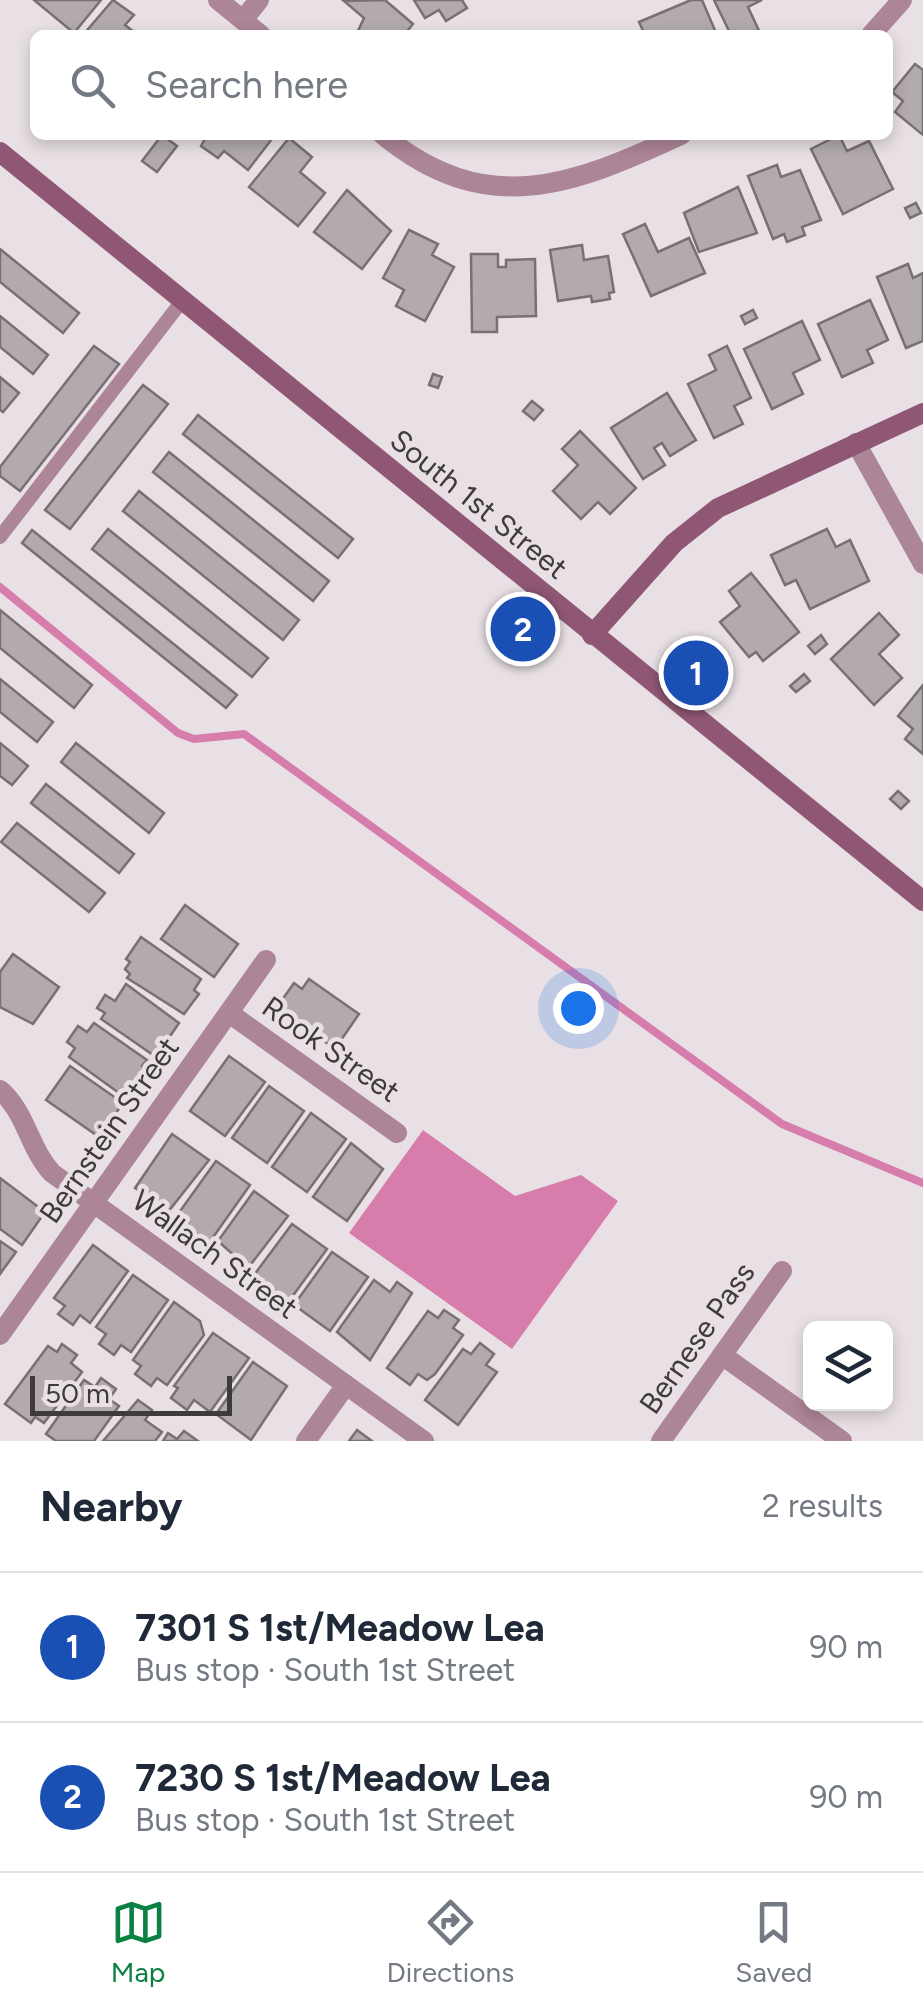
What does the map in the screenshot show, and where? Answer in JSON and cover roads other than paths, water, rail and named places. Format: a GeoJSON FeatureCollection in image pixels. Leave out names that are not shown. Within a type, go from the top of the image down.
{"type":"FeatureCollection","features":[{"type":"Feature","properties":{"kind":"main road","name":"South 1st Street"},"geometry":{"type":"LineString","coordinates":[[0,152],[923,901]]}},
{"type":"Feature","properties":{"kind":"main road"},"geometry":{"type":"LineString","coordinates":[[592,636],[674,543],[718,508],[923,413]]}},
{"type":"Feature","properties":{"kind":"street"},"geometry":{"type":"LineString","coordinates":[[218,0],[255,30]]}},
{"type":"Feature","properties":{"kind":"street"},"geometry":{"type":"LineString","coordinates":[[242,20],[259,0]]}},
{"type":"Feature","properties":{"kind":"street"},"geometry":{"type":"LineString","coordinates":[[875,30],[902,0]]}},
{"type":"Feature","properties":{"kind":"street"},"geometry":{"type":"LineString","coordinates":[[391,140],[432,166],[508,190],[572,181],[670,140]]}},
{"type":"Feature","properties":{"kind":"street"},"geometry":{"type":"LineString","coordinates":[[856,443],[923,564]]}},
{"type":"Feature","properties":{"kind":"street","name":"Bernstein Street"},"geometry":{"type":"LineString","coordinates":[[0,1335],[266,960]]}},
{"type":"Feature","properties":{"kind":"street","name":"Rook Street"},"geometry":{"type":"LineString","coordinates":[[229,1014],[398,1133]]}},
{"type":"Feature","properties":{"kind":"street","name":"Wallach Street"},"geometry":{"type":"LineString","coordinates":[[0,1090],[20,1112],[41,1160],[95,1204],[424,1441]]}},
{"type":"Feature","properties":{"kind":"street","name":"Bernese Pass"},"geometry":{"type":"LineString","coordinates":[[661,1441],[782,1270]]}},
{"type":"Feature","properties":{"kind":"street"},"geometry":{"type":"LineString","coordinates":[[722,1355],[842,1441]]}},
{"type":"Feature","properties":{"kind":"street"},"geometry":{"type":"LineString","coordinates":[[306,1441],[346,1385]]}},
{"type":"Feature","properties":{"kind":"lane"},"geometry":{"type":"LineString","coordinates":[[0,537],[182,301]]}},
{"type":"Feature","properties":{"kind":"waterway"},"geometry":{"type":"LineString","coordinates":[[0,587],[178,733],[194,739],[244,734],[782,1124],[923,1183]]}},
{"type":"Feature","properties":{"kind":"place","name":"7230 S 1st/Meadow Lea"},"geometry":{"type":"Point","coordinates":[523,629]}},
{"type":"Feature","properties":{"kind":"place","name":"7301 S 1st/Meadow Lea"},"geometry":{"type":"Point","coordinates":[696,673]}}]}
